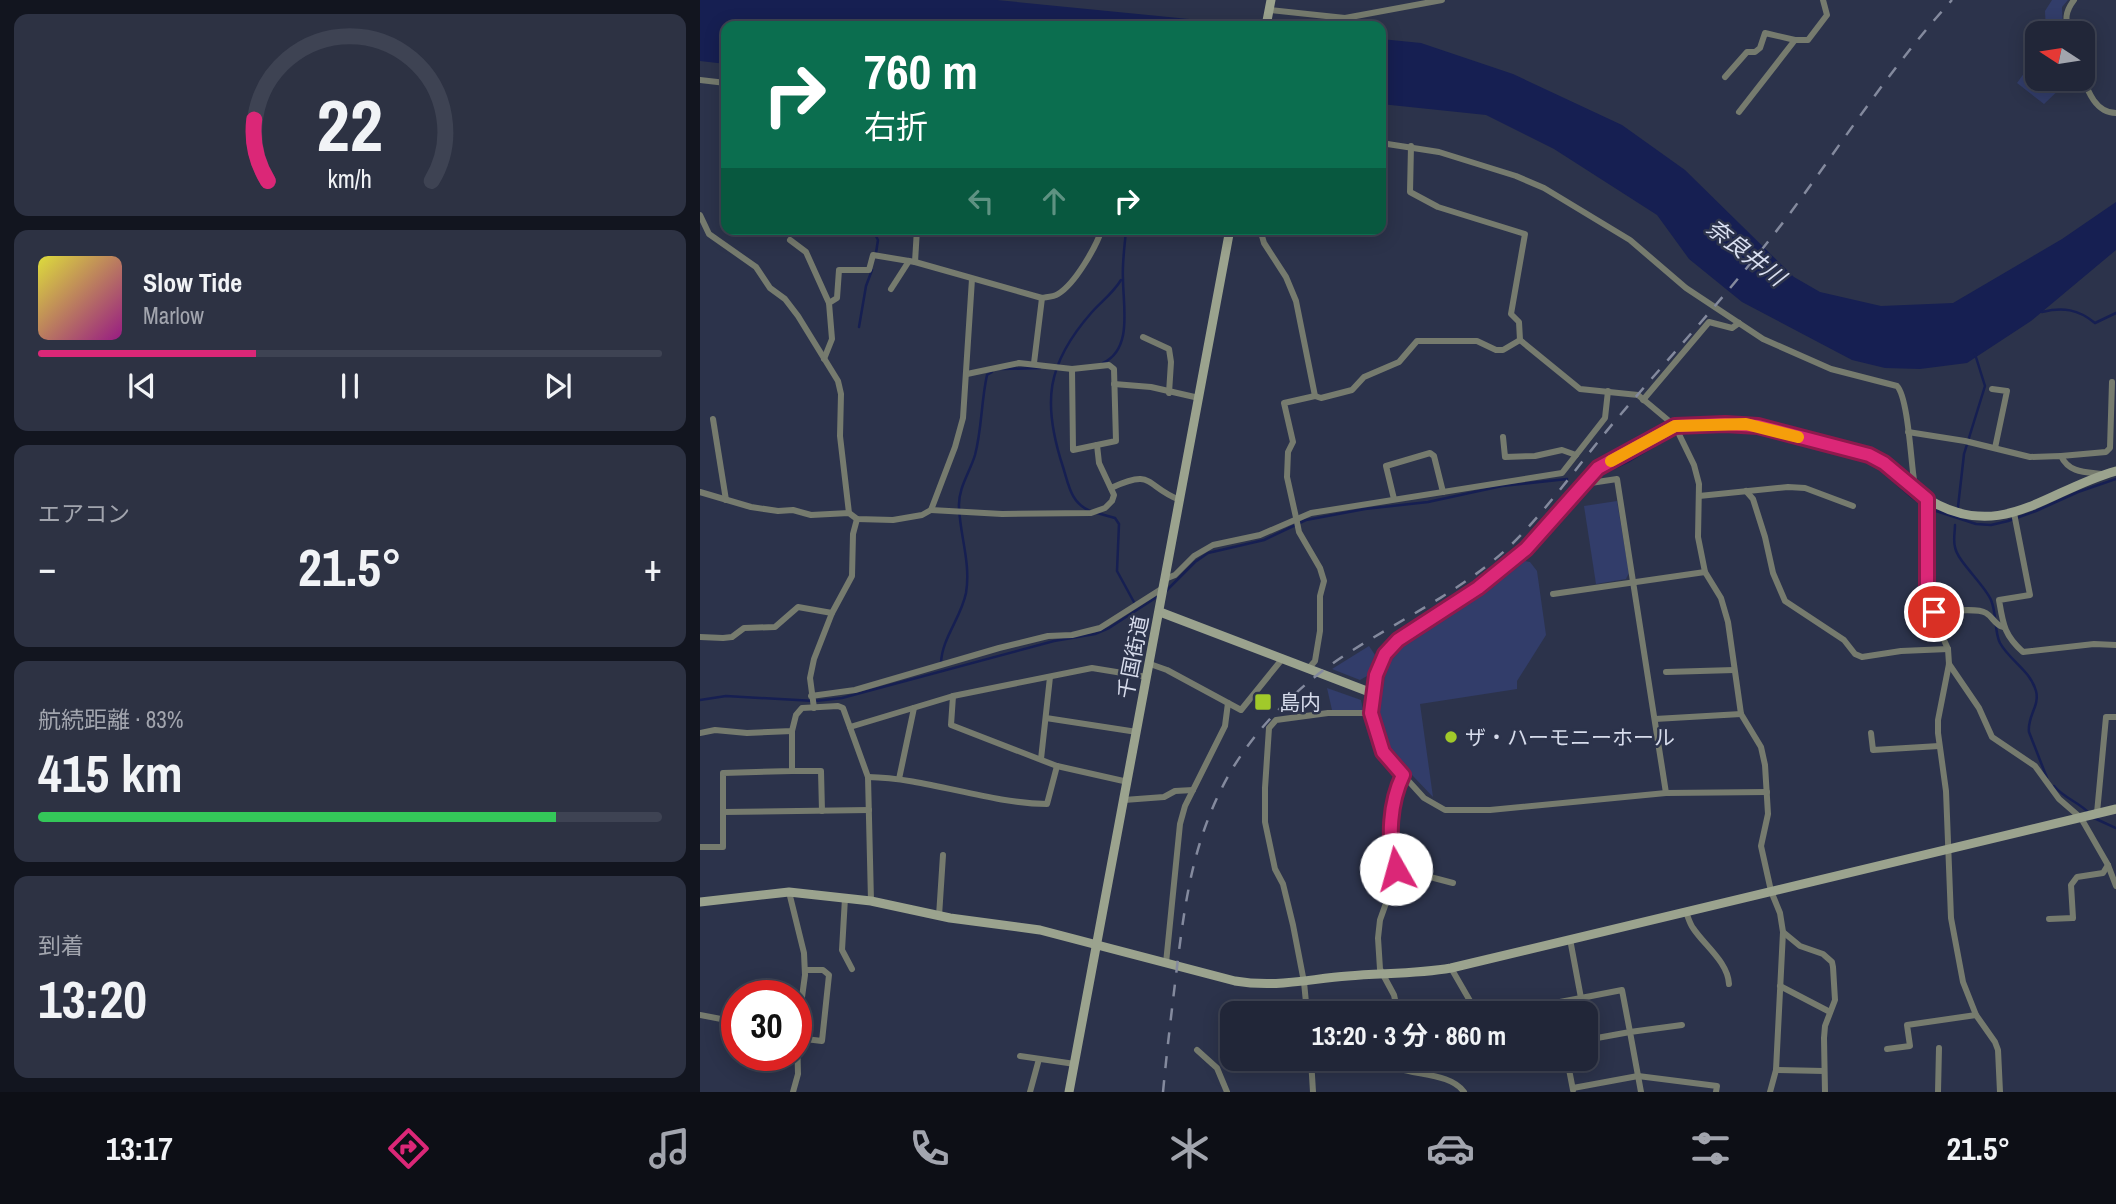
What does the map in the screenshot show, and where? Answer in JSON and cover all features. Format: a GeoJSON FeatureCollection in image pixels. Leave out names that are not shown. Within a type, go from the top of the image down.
{"type":"FeatureCollection","features":[{"type":"Feature","properties":{"kind":"street"},"geometry":{"type":"LineString","coordinates":[[1267,21],[1271,0]]}},
{"type":"Feature","properties":{"kind":"street"},"geometry":{"type":"LineString","coordinates":[[1269,13],[1345,18],[1441,0]]}},
{"type":"Feature","properties":{"kind":"street"},"geometry":{"type":"LineString","coordinates":[[1725,77],[1747,52],[1755,52],[1760,48],[1765,33],[1808,40],[1827,15],[1823,0]]}},
{"type":"Feature","properties":{"kind":"street"},"geometry":{"type":"LineString","coordinates":[[2066,21],[2068,8],[2074,0]]}},
{"type":"Feature","properties":{"kind":"street"},"geometry":{"type":"LineString","coordinates":[[1739,112],[1796,40]]}},
{"type":"Feature","properties":{"kind":"street"},"geometry":{"type":"LineString","coordinates":[[700,80],[721,82]]}},
{"type":"Feature","properties":{"kind":"street"},"geometry":{"type":"LineString","coordinates":[[2090,91],[2097,106],[2116,113]]}},
{"type":"Feature","properties":{"kind":"street"},"geometry":{"type":"LineString","coordinates":[[1386,144],[1439,152],[1516,176],[1544,188],[1630,240],[1686,288],[1763,339],[1831,369],[1896,386],[1902,393],[1912,487]]}},
{"type":"Feature","properties":{"kind":"street"},"geometry":{"type":"LineString","coordinates":[[1411,146],[1410,192],[1438,207],[1525,234],[1511,314],[1519,322],[1520,341],[1574,386],[1638,395],[1675,426],[1694,465],[1699,484],[1698,537],[1705,572],[1721,598],[1728,622],[1741,714],[1761,747],[1768,792],[1768,814],[1761,846],[1783,932],[1776,1070],[1770,1092]]}},
{"type":"Feature","properties":{"kind":"street"},"geometry":{"type":"LineString","coordinates":[[700,215],[709,234]]}},
{"type":"Feature","properties":{"kind":"street"},"geometry":{"type":"LineString","coordinates":[[700,231],[709,234],[756,267],[770,288],[785,299],[798,316],[838,381],[841,394],[840,436],[849,513]]}},
{"type":"Feature","properties":{"kind":"street"},"geometry":{"type":"LineString","coordinates":[[891,289],[912,262],[916,235]]}},
{"type":"Feature","properties":{"kind":"street"},"geometry":{"type":"LineString","coordinates":[[829,303],[837,298],[839,270],[869,270],[873,255],[912,262],[1042,298],[1056,295],[1065,289],[1086,261],[1099,235]]}},
{"type":"Feature","properties":{"kind":"street","name":"千国街道"},"geometry":{"type":"LineString","coordinates":[[1069,1092],[1229,235]]}},
{"type":"Feature","properties":{"kind":"street"},"geometry":{"type":"LineString","coordinates":[[1262,235],[1286,277],[1296,301],[1315,396]]}},
{"type":"Feature","properties":{"kind":"street"},"geometry":{"type":"LineString","coordinates":[[790,240],[806,252],[829,303],[832,339],[824,359]]}},
{"type":"Feature","properties":{"kind":"street"},"geometry":{"type":"LineString","coordinates":[[931,510],[955,447],[962,418],[972,279]]}},
{"type":"Feature","properties":{"kind":"street"},"geometry":{"type":"LineString","coordinates":[[1034,363],[1042,298]]}},
{"type":"Feature","properties":{"kind":"street"},"geometry":{"type":"LineString","coordinates":[[1643,400],[1709,322],[1718,322],[1732,328],[1739,323]]}},
{"type":"Feature","properties":{"kind":"street"},"geometry":{"type":"LineString","coordinates":[[1143,337],[1169,349],[1169,393]]}},
{"type":"Feature","properties":{"kind":"street"},"geometry":{"type":"LineString","coordinates":[[1308,668],[1315,661],[1321,631],[1320,596],[1324,581],[1297,523],[1287,477],[1288,452],[1293,442],[1284,403],[1352,390],[1364,377],[1399,362],[1418,341],[1478,341],[1496,350],[1520,341]]}},
{"type":"Feature","properties":{"kind":"street"},"geometry":{"type":"LineString","coordinates":[[967,374],[1019,363],[1072,369],[1109,365],[1114,369],[1116,441],[1073,450],[1072,369]]}},
{"type":"Feature","properties":{"kind":"street"},"geometry":{"type":"LineString","coordinates":[[1908,432],[1968,442],[2030,457],[2106,452],[2110,448],[2112,382]]}},
{"type":"Feature","properties":{"kind":"street"},"geometry":{"type":"LineString","coordinates":[[1114,384],[1150,387],[1199,398]]}},
{"type":"Feature","properties":{"kind":"street"},"geometry":{"type":"LineString","coordinates":[[1992,389],[2007,391],[1995,448]]}},
{"type":"Feature","properties":{"kind":"street"},"geometry":{"type":"LineString","coordinates":[[792,771],[792,731],[799,710],[812,702],[999,648],[1048,636],[1072,635],[1100,628],[1163,588],[1194,556],[1213,545],[1261,536],[1297,523],[1311,513],[1562,473],[1605,418],[1608,391]]}},
{"type":"Feature","properties":{"kind":"street"},"geometry":{"type":"LineString","coordinates":[[713,419],[726,500]]}},
{"type":"Feature","properties":{"kind":"street"},"geometry":{"type":"LineString","coordinates":[[1768,792],[1666,793],[1490,810],[1445,810],[1424,798],[1383,752],[1371,713],[1372,693],[1381,662],[1390,647],[1406,634],[1478,588],[1526,549],[1598,468],[1675,426],[1736,423],[1770,429],[1869,455],[1884,463],[1912,487],[1926,504],[1980,517],[2015,518],[2116,471]]}},
{"type":"Feature","properties":{"kind":"street"},"geometry":{"type":"LineString","coordinates":[[1503,437],[1505,457],[1535,456],[1562,450],[1576,455]]}},
{"type":"Feature","properties":{"kind":"street"},"geometry":{"type":"LineString","coordinates":[[700,492],[751,507],[793,510],[811,515],[849,513],[857,519],[893,520],[922,515],[931,510],[1002,514],[1091,513],[1105,508],[1114,495],[1099,463],[1097,445]]}},
{"type":"Feature","properties":{"kind":"street"},"geometry":{"type":"LineString","coordinates":[[1394,499],[1386,466],[1430,453],[1434,456],[1443,492]]}},
{"type":"Feature","properties":{"kind":"street"},"geometry":{"type":"LineString","coordinates":[[2061,456],[2070,468],[2079,472],[2104,475]]}},
{"type":"Feature","properties":{"kind":"street"},"geometry":{"type":"LineString","coordinates":[[1111,488],[1132,478],[1139,478],[1150,481],[1166,494],[1180,500]]}},
{"type":"Feature","properties":{"kind":"street"},"geometry":{"type":"LineString","coordinates":[[1582,484],[1617,479],[1666,793]]}},
{"type":"Feature","properties":{"kind":"street"},"geometry":{"type":"LineString","coordinates":[[1699,496],[1788,487],[1805,488],[1853,506]]}},
{"type":"Feature","properties":{"kind":"street"},"geometry":{"type":"LineString","coordinates":[[1746,491],[1753,499],[1773,573],[1785,601],[1844,640],[1855,654],[1862,657],[1901,651],[1948,649]]}},
{"type":"Feature","properties":{"kind":"street"},"geometry":{"type":"LineString","coordinates":[[1926,504],[1927,585],[1948,649],[1949,664],[1938,720],[1946,791],[1947,850],[1954,939],[1963,982],[1976,1015],[1998,1050],[2000,1092]]}},
{"type":"Feature","properties":{"kind":"street"},"geometry":{"type":"LineString","coordinates":[[1999,625],[1999,600],[2030,595],[2015,518]]}},
{"type":"Feature","properties":{"kind":"street"},"geometry":{"type":"LineString","coordinates":[[812,702],[810,678],[814,659],[832,613],[852,576],[852,534],[857,519]]}},
{"type":"Feature","properties":{"kind":"street"},"geometry":{"type":"LineString","coordinates":[[1553,594],[1705,572]]}},
{"type":"Feature","properties":{"kind":"street"},"geometry":{"type":"LineString","coordinates":[[700,637],[732,637],[744,628],[775,627],[798,607],[832,613]]}},
{"type":"Feature","properties":{"kind":"street"},"geometry":{"type":"LineString","coordinates":[[1934,612],[1977,610],[1986,613],[2023,652],[2094,644],[2116,645]]}},
{"type":"Feature","properties":{"kind":"street"},"geometry":{"type":"LineString","coordinates":[[1160,612],[1372,693]]}},
{"type":"Feature","properties":{"kind":"street"},"geometry":{"type":"LineString","coordinates":[[1150,664],[1167,670],[1241,710],[1283,658]]}},
{"type":"Feature","properties":{"kind":"street"},"geometry":{"type":"LineString","coordinates":[[1949,664],[1979,708],[1993,737],[2035,766],[2059,799],[2081,818],[2108,865],[2116,886]]}},
{"type":"Feature","properties":{"kind":"street"},"geometry":{"type":"LineString","coordinates":[[850,727],[953,696],[1092,668],[1147,677]]}},
{"type":"Feature","properties":{"kind":"street"},"geometry":{"type":"LineString","coordinates":[[1666,671],[1734,670]]}},
{"type":"Feature","properties":{"kind":"street"},"geometry":{"type":"LineString","coordinates":[[1041,758],[1050,677]]}},
{"type":"Feature","properties":{"kind":"street"},"geometry":{"type":"LineString","coordinates":[[953,696],[951,724],[1057,766],[1128,782]]}},
{"type":"Feature","properties":{"kind":"street"},"geometry":{"type":"LineString","coordinates":[[812,702],[843,708],[868,776],[871,901]]}},
{"type":"Feature","properties":{"kind":"street"},"geometry":{"type":"LineString","coordinates":[[1166,963],[1180,824],[1185,806],[1226,726],[1228,703]]}},
{"type":"Feature","properties":{"kind":"street"},"geometry":{"type":"LineString","coordinates":[[899,779],[914,708]]}},
{"type":"Feature","properties":{"kind":"street"},"geometry":{"type":"LineString","coordinates":[[1306,1001],[1293,925],[1283,884],[1275,869],[1265,822],[1269,728],[1276,720],[1328,713],[1371,713]]}},
{"type":"Feature","properties":{"kind":"street"},"geometry":{"type":"LineString","coordinates":[[1655,719],[1741,714]]}},
{"type":"Feature","properties":{"kind":"street"},"geometry":{"type":"LineString","coordinates":[[2096,813],[2106,717],[2116,716]]}},
{"type":"Feature","properties":{"kind":"street"},"geometry":{"type":"LineString","coordinates":[[1046,718],[1137,732]]}},
{"type":"Feature","properties":{"kind":"street"},"geometry":{"type":"LineString","coordinates":[[700,733],[715,730],[747,733],[792,731]]}},
{"type":"Feature","properties":{"kind":"street"},"geometry":{"type":"LineString","coordinates":[[1871,733],[1873,750],[1939,746]]}},
{"type":"Feature","properties":{"kind":"street"},"geometry":{"type":"LineString","coordinates":[[868,776],[1046,804],[1057,766]]}},
{"type":"Feature","properties":{"kind":"street"},"geometry":{"type":"LineString","coordinates":[[700,847],[723,846],[723,773],[821,771],[821,811]]}},
{"type":"Feature","properties":{"kind":"street"},"geometry":{"type":"LineString","coordinates":[[1395,1001],[1383,975],[1380,959],[1380,920],[1395,878],[1392,813],[1394,795],[1403,775]]}},
{"type":"Feature","properties":{"kind":"street"},"geometry":{"type":"LineString","coordinates":[[1124,800],[1164,797],[1175,791],[1193,790]]}},
{"type":"Feature","properties":{"kind":"street"},"geometry":{"type":"LineString","coordinates":[[700,902],[789,892],[871,901],[939,916],[1040,930],[1250,984],[1284,985],[1347,976],[1451,968],[2116,809]]}},
{"type":"Feature","properties":{"kind":"street"},"geometry":{"type":"LineString","coordinates":[[723,812],[869,810]]}},
{"type":"Feature","properties":{"kind":"street"},"geometry":{"type":"LineString","coordinates":[[939,916],[943,855]]}},
{"type":"Feature","properties":{"kind":"street"},"geometry":{"type":"LineString","coordinates":[[2049,919],[2073,918],[2071,885],[2077,877],[2103,873],[2108,865]]}},
{"type":"Feature","properties":{"kind":"street"},"geometry":{"type":"LineString","coordinates":[[1396,869],[1453,883]]}},
{"type":"Feature","properties":{"kind":"street"},"geometry":{"type":"LineString","coordinates":[[789,892],[804,953],[804,980]]}},
{"type":"Feature","properties":{"kind":"street"},"geometry":{"type":"LineString","coordinates":[[845,898],[842,950],[852,969]]}},
{"type":"Feature","properties":{"kind":"street"},"geometry":{"type":"LineString","coordinates":[[1686,912],[1692,928],[1718,958],[1729,984]]}},
{"type":"Feature","properties":{"kind":"street"},"geometry":{"type":"LineString","coordinates":[[1783,932],[1800,946],[1823,954],[1832,962],[1835,1000],[1825,1026],[1825,1092]]}},
{"type":"Feature","properties":{"kind":"street"},"geometry":{"type":"LineString","coordinates":[[1570,939],[1581,998]]}},
{"type":"Feature","properties":{"kind":"street"},"geometry":{"type":"LineString","coordinates":[[1451,968],[1470,1001]]}},
{"type":"Feature","properties":{"kind":"street"},"geometry":{"type":"LineString","coordinates":[[805,970],[823,971],[829,975],[822,1041],[812,1039]]}},
{"type":"Feature","properties":{"kind":"street"},"geometry":{"type":"LineString","coordinates":[[1780,986],[1830,1012]]}},
{"type":"Feature","properties":{"kind":"street"},"geometry":{"type":"LineString","coordinates":[[1563,1001],[1622,990],[1641,1092]]}},
{"type":"Feature","properties":{"kind":"street"},"geometry":{"type":"LineString","coordinates":[[700,1015],[721,1019]]}},
{"type":"Feature","properties":{"kind":"street"},"geometry":{"type":"LineString","coordinates":[[1887,1049],[1910,1046],[1907,1025],[1976,1015]]}},
{"type":"Feature","properties":{"kind":"street"},"geometry":{"type":"LineString","coordinates":[[1598,1039],[1682,1025]]}},
{"type":"Feature","properties":{"kind":"street"},"geometry":{"type":"LineString","coordinates":[[1938,1092],[1939,1048]]}},
{"type":"Feature","properties":{"kind":"street"},"geometry":{"type":"LineString","coordinates":[[1197,1050],[1217,1068],[1227,1092]]}},
{"type":"Feature","properties":{"kind":"street"},"geometry":{"type":"LineString","coordinates":[[1020,1056],[1075,1064]]}},
{"type":"Feature","properties":{"kind":"street"},"geometry":{"type":"LineString","coordinates":[[1030,1092],[1039,1059]]}},
{"type":"Feature","properties":{"kind":"street"},"geometry":{"type":"LineString","coordinates":[[1776,1070],[1824,1071]]}},
{"type":"Feature","properties":{"kind":"street"},"geometry":{"type":"LineString","coordinates":[[793,1092],[798,1071]]}},
{"type":"Feature","properties":{"kind":"street"},"geometry":{"type":"LineString","coordinates":[[1312,1071],[1313,1092]]}},
{"type":"Feature","properties":{"kind":"street"},"geometry":{"type":"LineString","coordinates":[[1412,1071],[1455,1084],[1464,1092]]}},
{"type":"Feature","properties":{"kind":"street"},"geometry":{"type":"LineString","coordinates":[[1569,1071],[1573,1090],[1638,1076],[1717,1086],[1716,1092]]}},
{"type":"Feature","properties":{"kind":"shaded area"},"geometry":{"type":"Polygon","coordinates":[[[2052,0],[2068,0],[2062,7],[2063,21],[2045,21],[2045,11],[2052,0]]]}},
{"type":"Feature","properties":{"kind":"shaded area"},"geometry":{"type":"Polygon","coordinates":[[[2025,72],[2025,89],[2017,83],[2025,72]]]}},
{"type":"Feature","properties":{"kind":"shaded area"},"geometry":{"type":"Polygon","coordinates":[[[2027,91],[2058,91],[2044,104],[2027,91]]]}},
{"type":"Feature","properties":{"kind":"shaded area"},"geometry":{"type":"Polygon","coordinates":[[[1617,501],[1629,573],[1626,579],[1596,584],[1584,506],[1617,501]]]}},
{"type":"Feature","properties":{"kind":"shaded area"},"geometry":{"type":"Polygon","coordinates":[[[1525,561],[1530,562],[1537,571],[1546,635],[1517,681],[1517,689],[1420,704],[1433,797],[1392,754],[1383,737],[1378,711],[1388,661],[1409,640],[1483,593],[1525,561]]]}},
{"type":"Feature","properties":{"kind":"shaded area"},"geometry":{"type":"Polygon","coordinates":[[[1369,646],[1375,655],[1367,676],[1360,680],[1332,669],[1369,646]]]}},
{"type":"Feature","properties":{"kind":"shaded area"},"geometry":{"type":"Polygon","coordinates":[[[1327,688],[1361,700],[1363,710],[1332,710],[1327,688]]]}},
{"type":"Feature","properties":{"kind":"water"},"geometry":{"type":"Polygon","coordinates":[[[700,0],[997,0],[1209,21],[721,21],[721,63],[700,61],[700,0]]]}},
{"type":"Feature","properties":{"kind":"water","name":"奈良井川"},"geometry":{"type":"Polygon","coordinates":[[[1386,40],[1421,43],[1513,74],[1622,125],[1685,170],[1794,277],[1820,292],[1881,306],[1953,303],[2062,239],[2116,202],[2116,250],[2031,321],[1967,363],[1920,369],[1885,368],[1852,360],[1742,302],[1689,259],[1657,215],[1554,149],[1486,115],[1386,105],[1386,40]]]}},
{"type":"Feature","properties":{"kind":"waterway"},"geometry":{"type":"LineString","coordinates":[[875,235],[878,240],[876,253]]}},
{"type":"Feature","properties":{"kind":"waterway"},"geometry":{"type":"LineString","coordinates":[[1103,363],[1119,348],[1123,337],[1126,235]]}},
{"type":"Feature","properties":{"kind":"waterway"},"geometry":{"type":"LineString","coordinates":[[859,327],[866,286],[872,270]]}},
{"type":"Feature","properties":{"kind":"waterway"},"geometry":{"type":"LineString","coordinates":[[1090,511],[1075,499],[1067,481],[1052,423],[1052,385],[1065,349],[1092,312],[1121,280]]}},
{"type":"Feature","properties":{"kind":"waterway"},"geometry":{"type":"LineString","coordinates":[[2042,312],[2070,310],[2095,323],[2116,313]]}},
{"type":"Feature","properties":{"kind":"waterway"},"geometry":{"type":"LineString","coordinates":[[1958,507],[1964,454],[1985,386],[1975,354]]}},
{"type":"Feature","properties":{"kind":"waterway"},"geometry":{"type":"LineString","coordinates":[[1002,369],[1040,368]]}},
{"type":"Feature","properties":{"kind":"waterway"},"geometry":{"type":"LineString","coordinates":[[941,663],[945,645],[966,593],[967,571],[959,500],[975,455],[987,375],[992,372]]}},
{"type":"Feature","properties":{"kind":"waterway"},"geometry":{"type":"LineString","coordinates":[[1685,433],[1736,429],[1754,431],[1873,463],[1913,498],[1930,509],[1976,524],[1991,525],[2008,521],[2116,479]]}},
{"type":"Feature","properties":{"kind":"waterway"},"geometry":{"type":"LineString","coordinates":[[1599,475],[1673,435]]}},
{"type":"Feature","properties":{"kind":"waterway"},"geometry":{"type":"LineString","coordinates":[[1165,592],[1208,553],[1264,540],[1306,520],[1365,509],[1428,502],[1502,486],[1567,479]]}},
{"type":"Feature","properties":{"kind":"waterway"},"geometry":{"type":"LineString","coordinates":[[1097,513],[1115,518],[1119,524],[1117,571],[1135,604]]}},
{"type":"Feature","properties":{"kind":"waterway"},"geometry":{"type":"LineString","coordinates":[[1955,525],[1954,542],[1957,553],[1991,600],[2000,643],[2025,671],[2036,691],[2029,732],[2047,778]]}},
{"type":"Feature","properties":{"kind":"waterway"},"geometry":{"type":"LineString","coordinates":[[700,700],[726,696],[815,701],[842,698],[1054,641],[1095,634],[1160,595]]}},
{"type":"Feature","properties":{"kind":"waterway"},"geometry":{"type":"LineString","coordinates":[[2054,786],[2089,813]]}},
{"type":"Feature","properties":{"kind":"waterway"},"geometry":{"type":"LineString","coordinates":[[2094,818],[2116,828]]}},
{"type":"Feature","properties":{"kind":"railway"},"geometry":{"type":"LineString","coordinates":[[1163,1092],[1180,940],[1194,863],[1210,814],[1245,750],[1282,706],[1326,668],[1458,587],[1521,535],[1770,239],[1889,77],[1952,0]]}},
{"type":"Feature","properties":{"kind":"slow traffic"},"geometry":{"type":"LineString","coordinates":[[1611,461],[1675,426],[1746,424],[1798,437]]}},
{"type":"Feature","properties":{"kind":"place","name":"島内"},"geometry":{"type":"Point","coordinates":[1263,702]}},
{"type":"Feature","properties":{"kind":"place","name":"ザ・ハーモニーホール"},"geometry":{"type":"Point","coordinates":[1451,737]}},
{"type":"Feature","properties":{"kind":"route"},"geometry":{"type":"LineString","coordinates":[[1396,869],[1392,813],[1394,795],[1403,775],[1383,752],[1371,713],[1376,675],[1385,654],[1406,634],[1478,588],[1526,549],[1598,468],[1675,426],[1736,423],[1751,425],[1869,455],[1884,463],[1927,499],[1927,585],[1934,612]]}}]}
